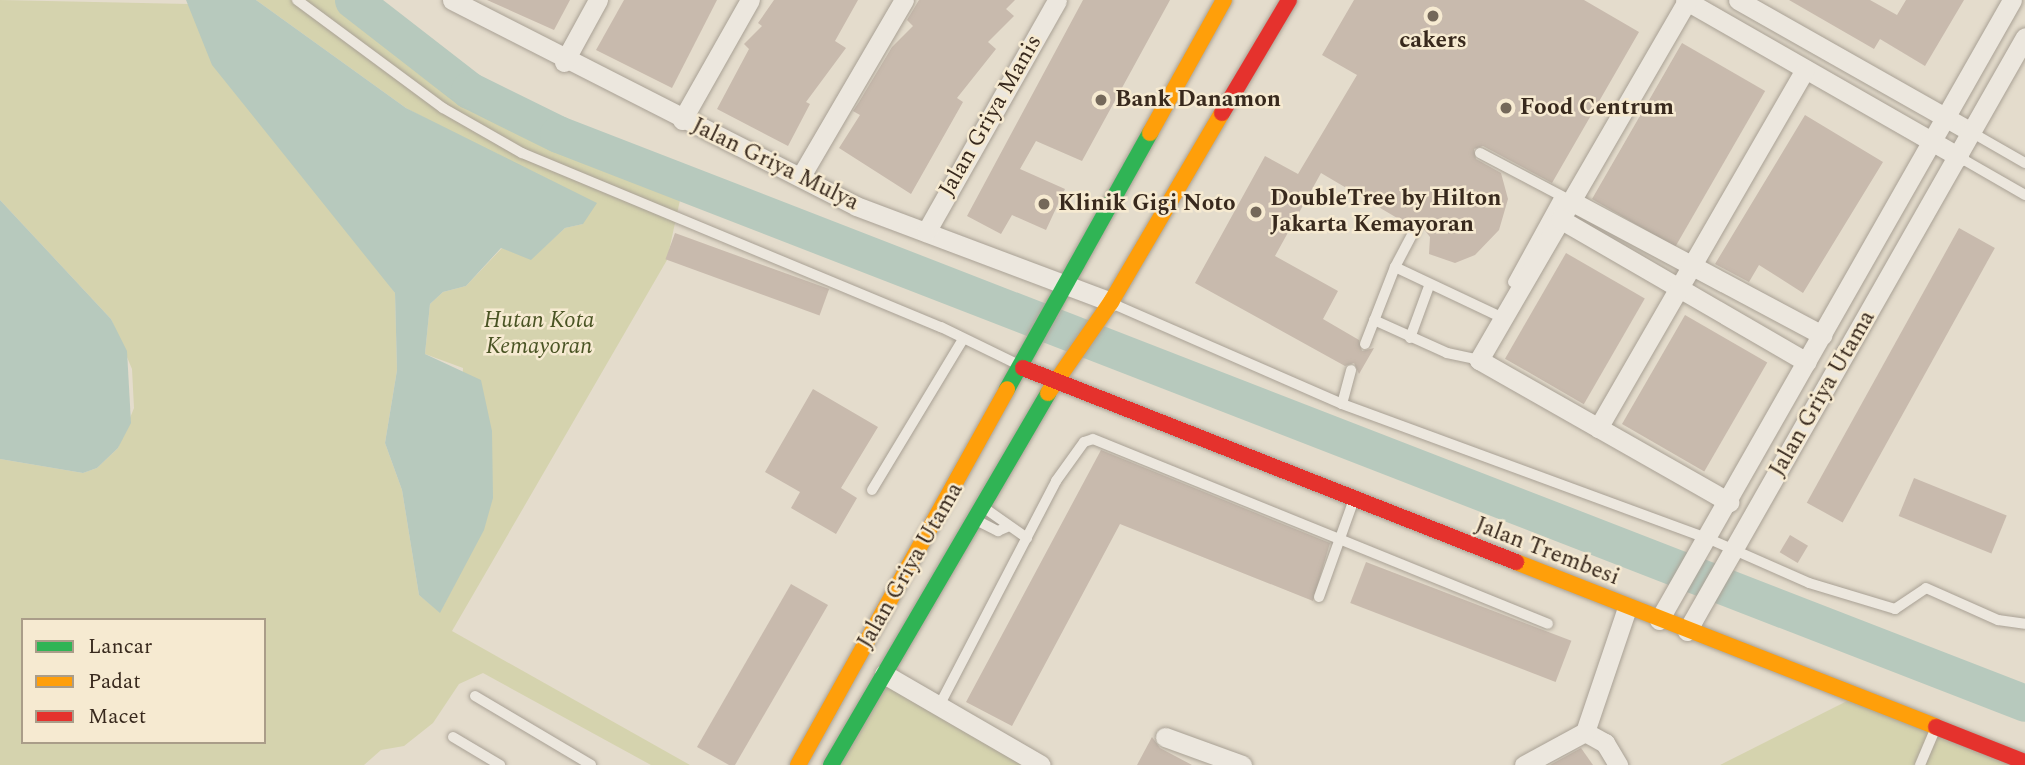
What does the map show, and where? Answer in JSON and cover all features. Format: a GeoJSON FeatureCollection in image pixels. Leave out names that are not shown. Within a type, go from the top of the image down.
{"type":"FeatureCollection","features":[{"type":"Feature","properties":{"kind":"main road","name":"Jalan Griya Utama"},"geometry":{"type":"LineString","coordinates":[[798,765],[1025,364],[1224,0]]}},
{"type":"Feature","properties":{"kind":"main road","name":"Jalan Griya Utama"},"geometry":{"type":"LineString","coordinates":[[831,765],[976,512],[1058,376],[1105,309],[1289,0]]}},
{"type":"Feature","properties":{"kind":"main road"},"geometry":{"type":"LineString","coordinates":[[1025,364],[1058,376]]}},
{"type":"Feature","properties":{"kind":"main road","name":"Jalan Trembesi"},"geometry":{"type":"LineString","coordinates":[[1058,376],[1354,501],[1627,608],[1662,615],[2025,761]]}},
{"type":"Feature","properties":{"kind":"street","name":"Jalan Griya Mulya"},"geometry":{"type":"LineString","coordinates":[[452,0],[564,62],[801,176],[856,206],[926,232],[1105,309]]}},
{"type":"Feature","properties":{"kind":"street"},"geometry":{"type":"LineString","coordinates":[[564,62],[598,0]]}},
{"type":"Feature","properties":{"kind":"street"},"geometry":{"type":"LineString","coordinates":[[682,120],[750,0]]}},
{"type":"Feature","properties":{"kind":"street"},"geometry":{"type":"LineString","coordinates":[[801,176],[904,0]]}},
{"type":"Feature","properties":{"kind":"street","name":"Jalan Griya Manis"},"geometry":{"type":"LineString","coordinates":[[926,232],[1057,0]]}},
{"type":"Feature","properties":{"kind":"street"},"geometry":{"type":"LineString","coordinates":[[1738,0],[1971,132]]}},
{"type":"Feature","properties":{"kind":"street","name":"Jalan Griya Utama"},"geometry":{"type":"LineString","coordinates":[[1662,615],[1729,502],[2011,0]]}},
{"type":"Feature","properties":{"kind":"street"},"geometry":{"type":"LineString","coordinates":[[1729,502],[1479,360],[1560,219],[1565,199],[1686,1],[1959,157]]}},
{"type":"Feature","properties":{"kind":"street","name":"Jalan Griya Utama"},"geometry":{"type":"LineString","coordinates":[[1690,627],[2025,37]]}},
{"type":"Feature","properties":{"kind":"street"},"geometry":{"type":"LineString","coordinates":[[1598,428],[1805,69]]}},
{"type":"Feature","properties":{"kind":"street","name":"Jalan Griya Utama"},"geometry":{"type":"LineString","coordinates":[[1565,199],[1822,335]]}},
{"type":"Feature","properties":{"kind":"street","name":"Jalan Griya Utama"},"geometry":{"type":"LineString","coordinates":[[1560,219],[1807,362]]}},
{"type":"Feature","properties":{"kind":"street"},"geometry":{"type":"LineString","coordinates":[[1524,765],[1585,732],[1627,608]]}},
{"type":"Feature","properties":{"kind":"street"},"geometry":{"type":"LineString","coordinates":[[884,674],[1041,765]]}},
{"type":"Feature","properties":{"kind":"street"},"geometry":{"type":"LineString","coordinates":[[1585,732],[1605,743],[1618,765]]}},
{"type":"Feature","properties":{"kind":"street"},"geometry":{"type":"LineString","coordinates":[[1165,737],[1242,765]]}},
{"type":"Feature","properties":{"kind":"lane"},"geometry":{"type":"LineString","coordinates":[[297,0],[443,108],[522,153],[1025,364]]}},
{"type":"Feature","properties":{"kind":"lane"},"geometry":{"type":"LineString","coordinates":[[1971,132],[2025,163]]}},
{"type":"Feature","properties":{"kind":"lane"},"geometry":{"type":"LineString","coordinates":[[1480,153],[1565,199],[1513,282]]}},
{"type":"Feature","properties":{"kind":"lane"},"geometry":{"type":"LineString","coordinates":[[1959,157],[2025,195]]}},
{"type":"Feature","properties":{"kind":"lane"},"geometry":{"type":"LineString","coordinates":[[1365,344],[1395,267],[1415,229]]}},
{"type":"Feature","properties":{"kind":"lane"},"geometry":{"type":"LineString","coordinates":[[1395,267],[1429,286],[1503,318]]}},
{"type":"Feature","properties":{"kind":"lane"},"geometry":{"type":"LineString","coordinates":[[1410,338],[1429,286]]}},
{"type":"Feature","properties":{"kind":"lane"},"geometry":{"type":"LineString","coordinates":[[1105,309],[1342,404],[1810,583],[1895,610],[1926,588],[1998,620],[2025,624]]}},
{"type":"Feature","properties":{"kind":"lane"},"geometry":{"type":"LineString","coordinates":[[1374,320],[1410,338],[1479,360]]}},
{"type":"Feature","properties":{"kind":"lane"},"geometry":{"type":"LineString","coordinates":[[872,490],[963,339]]}},
{"type":"Feature","properties":{"kind":"lane"},"geometry":{"type":"LineString","coordinates":[[1342,404],[1351,370]]}},
{"type":"Feature","properties":{"kind":"lane"},"geometry":{"type":"LineString","coordinates":[[939,706],[1068,462],[1093,439],[1548,624]]}},
{"type":"Feature","properties":{"kind":"lane"},"geometry":{"type":"LineString","coordinates":[[1319,597],[1354,501]]}},
{"type":"Feature","properties":{"kind":"lane"},"geometry":{"type":"LineString","coordinates":[[976,512],[1005,519],[1007,527],[1027,538]]}},
{"type":"Feature","properties":{"kind":"lane"},"geometry":{"type":"LineString","coordinates":[[475,696],[591,765]]}},
{"type":"Feature","properties":{"kind":"lane"},"geometry":{"type":"LineString","coordinates":[[1920,765],[1936,727]]}},
{"type":"Feature","properties":{"kind":"lane"},"geometry":{"type":"LineString","coordinates":[[453,737],[500,765]]}},
{"type":"Feature","properties":{"kind":"green space","name":"Hutan Kota Kemayoran"},"geometry":{"type":"Polygon","coordinates":[[[0,0],[189,4],[395,293],[397,370],[385,443],[402,490],[419,595],[440,612],[454,586],[463,368],[425,354],[430,304],[443,292],[466,286],[502,248],[531,259],[565,228],[583,224],[469,142],[406,108],[256,0],[335,0],[452,91],[524,127],[682,191],[667,260],[452,631],[690,765],[651,765],[483,673],[459,684],[433,723],[404,746],[381,750],[364,765],[0,765],[0,459],[83,473],[97,468],[118,448],[134,408],[132,369],[111,319],[0,200],[0,0]]]}},
{"type":"Feature","properties":{"kind":"green space"},"geometry":{"type":"Polygon","coordinates":[[[884,674],[1042,765],[832,765],[884,674]]]}},
{"type":"Feature","properties":{"kind":"green space"},"geometry":{"type":"Polygon","coordinates":[[[1857,696],[2025,765],[1720,765],[1857,696]]]}},
{"type":"Feature","properties":{"kind":"shaded area"},"geometry":{"type":"Polygon","coordinates":[[[186,0],[256,0],[406,108],[597,203],[583,224],[565,228],[531,260],[501,248],[466,286],[443,292],[430,304],[425,354],[481,380],[492,431],[493,498],[484,530],[440,613],[419,595],[402,490],[385,443],[397,370],[395,293],[212,65],[186,0]]]}},
{"type":"Feature","properties":{"kind":"shaded area"},"geometry":{"type":"Polygon","coordinates":[[[0,200],[111,319],[127,351],[131,423],[118,448],[97,468],[83,473],[0,459],[0,200]]]}},
{"type":"Feature","properties":{"kind":"building"},"geometry":{"type":"Polygon","coordinates":[[[487,0],[570,0],[554,30],[487,0]]]}},
{"type":"Feature","properties":{"kind":"building"},"geometry":{"type":"Polygon","coordinates":[[[624,0],[717,0],[672,88],[596,50],[624,0]]]}},
{"type":"Feature","properties":{"kind":"building"},"geometry":{"type":"Polygon","coordinates":[[[774,0],[858,0],[835,41],[846,48],[806,102],[810,104],[788,146],[717,109],[749,49],[744,44],[762,26],[758,23],[774,0]]]}},
{"type":"Feature","properties":{"kind":"building"},"geometry":{"type":"Polygon","coordinates":[[[919,0],[1015,0],[1006,9],[1014,16],[988,42],[996,49],[957,98],[963,102],[911,194],[839,148],[860,115],[853,111],[892,47],[913,26],[907,20],[919,0]]]}},
{"type":"Feature","properties":{"kind":"building"},"geometry":{"type":"Polygon","coordinates":[[[1083,0],[1170,0],[1082,161],[1036,141],[1020,169],[1065,189],[1046,230],[1012,215],[1001,234],[967,216],[1083,0]]]}},
{"type":"Feature","properties":{"kind":"building"},"geometry":{"type":"Polygon","coordinates":[[[1354,0],[1584,0],[1639,32],[1552,183],[1483,146],[1474,149],[1476,159],[1501,173],[1508,199],[1499,230],[1475,255],[1455,263],[1429,254],[1430,237],[1419,223],[1409,225],[1321,173],[1275,256],[1338,291],[1323,319],[1359,340],[1362,351],[1374,348],[1359,374],[1354,363],[1345,366],[1195,283],[1265,156],[1298,174],[1357,75],[1322,55],[1354,0]]]}},
{"type":"Feature","properties":{"kind":"building"},"geometry":{"type":"Polygon","coordinates":[[[1789,0],[1870,0],[1897,15],[1906,0],[1964,0],[1925,66],[1880,39],[1874,49],[1789,0]]]}},
{"type":"Feature","properties":{"kind":"building"},"geometry":{"type":"Polygon","coordinates":[[[1682,43],[1765,91],[1675,247],[1592,199],[1682,43]]]}},
{"type":"Feature","properties":{"kind":"building"},"geometry":{"type":"Polygon","coordinates":[[[1805,115],[1883,162],[1803,293],[1759,265],[1749,282],[1715,264],[1805,115]]]}},
{"type":"Feature","properties":{"kind":"building"},"geometry":{"type":"Polygon","coordinates":[[[1959,228],[1995,248],[1843,523],[1807,503],[1959,228]]]}},
{"type":"Feature","properties":{"kind":"building"},"geometry":{"type":"Polygon","coordinates":[[[675,233],[829,289],[820,315],[665,259],[675,233]]]}},
{"type":"Feature","properties":{"kind":"building"},"geometry":{"type":"Polygon","coordinates":[[[1566,253],[1645,298],[1584,404],[1505,359],[1566,253]]]}},
{"type":"Feature","properties":{"kind":"building"},"geometry":{"type":"Polygon","coordinates":[[[1685,315],[1767,362],[1704,472],[1622,424],[1685,315]]]}},
{"type":"Feature","properties":{"kind":"building"},"geometry":{"type":"Polygon","coordinates":[[[813,389],[878,427],[841,488],[857,498],[836,534],[791,508],[800,492],[765,472],[813,389]]]}},
{"type":"Feature","properties":{"kind":"building"},"geometry":{"type":"Polygon","coordinates":[[[1101,450],[1330,543],[1313,601],[1120,524],[1012,726],[966,702],[1101,450]]]}},
{"type":"Feature","properties":{"kind":"building"},"geometry":{"type":"Polygon","coordinates":[[[1914,478],[2007,515],[1991,553],[1899,516],[1914,478]]]}},
{"type":"Feature","properties":{"kind":"building"},"geometry":{"type":"Polygon","coordinates":[[[1790,535],[1808,546],[1798,563],[1780,552],[1790,535]]]}},
{"type":"Feature","properties":{"kind":"building"},"geometry":{"type":"Polygon","coordinates":[[[1366,562],[1571,641],[1556,682],[1350,603],[1366,562]]]}},
{"type":"Feature","properties":{"kind":"building"},"geometry":{"type":"Polygon","coordinates":[[[791,584],[828,605],[735,765],[729,765],[697,747],[791,584]]]}},
{"type":"Feature","properties":{"kind":"building"},"geometry":{"type":"Polygon","coordinates":[[[1152,737],[1160,748],[1192,765],[1137,765],[1152,737]]]}},
{"type":"Feature","properties":{"kind":"building"},"geometry":{"type":"Polygon","coordinates":[[[1581,748],[1593,765],[1550,765],[1581,748]]]}},
{"type":"Feature","properties":{"kind":"waterway"},"geometry":{"type":"LineString","coordinates":[[353,0],[469,90],[558,134],[2025,703]]}},
{"type":"Feature","properties":{"kind":"traffic: fast"},"geometry":{"type":"LineString","coordinates":[[1007,389],[1150,133]]}},
{"type":"Feature","properties":{"kind":"traffic: fast"},"geometry":{"type":"LineString","coordinates":[[831,765],[1048,393]]}},
{"type":"Feature","properties":{"kind":"traffic: slow"},"geometry":{"type":"LineString","coordinates":[[1150,133],[1224,0]]}},
{"type":"Feature","properties":{"kind":"traffic: slow"},"geometry":{"type":"LineString","coordinates":[[1048,393],[1111,302],[1222,113]]}},
{"type":"Feature","properties":{"kind":"traffic: slow"},"geometry":{"type":"LineString","coordinates":[[798,765],[1007,389]]}},
{"type":"Feature","properties":{"kind":"traffic: slow"},"geometry":{"type":"LineString","coordinates":[[1516,562],[1936,727]]}},
{"type":"Feature","properties":{"kind":"traffic: jam"},"geometry":{"type":"LineString","coordinates":[[1222,113],[1289,0]]}},
{"type":"Feature","properties":{"kind":"traffic: jam"},"geometry":{"type":"LineString","coordinates":[[1023,368],[1516,562]]}},
{"type":"Feature","properties":{"kind":"traffic: jam"},"geometry":{"type":"LineString","coordinates":[[1936,727],[2025,762]]}},
{"type":"Feature","properties":{"kind":"place","name":"cakers"},"geometry":{"type":"Point","coordinates":[1433,16]}},
{"type":"Feature","properties":{"kind":"place","name":"Bank Danamon"},"geometry":{"type":"Point","coordinates":[1101,100]}},
{"type":"Feature","properties":{"kind":"place","name":"Food Centrum"},"geometry":{"type":"Point","coordinates":[1506,108]}},
{"type":"Feature","properties":{"kind":"place","name":"Klinik Gigi Noto"},"geometry":{"type":"Point","coordinates":[1044,204]}},
{"type":"Feature","properties":{"kind":"place","name":"DoubleTree by Hilton Jakarta Kemayoran"},"geometry":{"type":"Point","coordinates":[1256,212]}}]}
